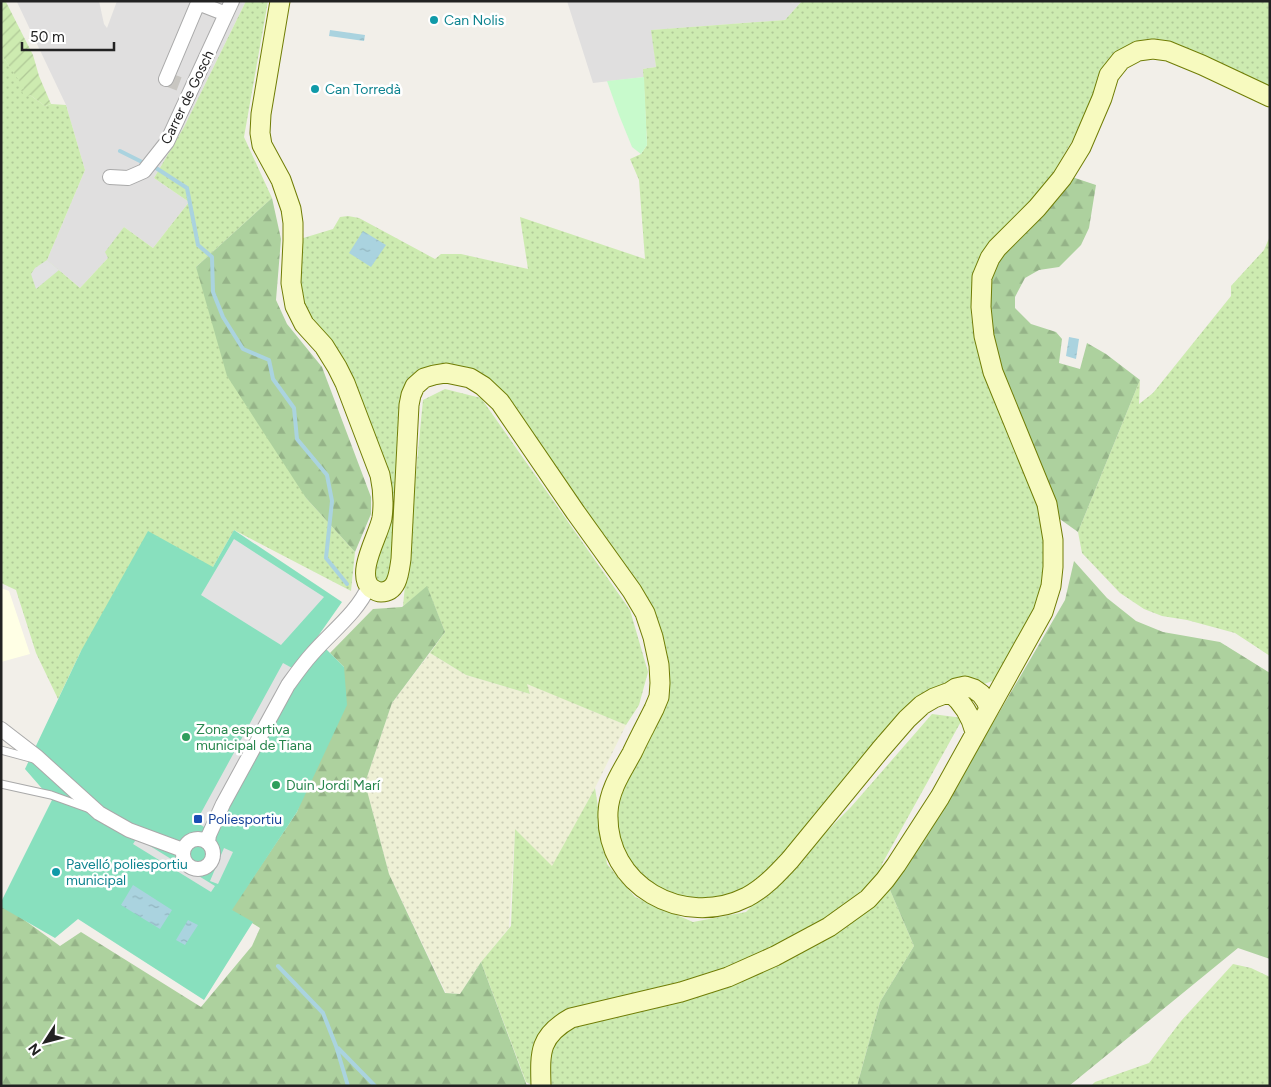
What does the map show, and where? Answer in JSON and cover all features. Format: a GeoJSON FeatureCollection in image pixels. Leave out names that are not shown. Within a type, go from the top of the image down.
{"type":"FeatureCollection","features":[{"type":"Feature","properties":{"kind":"street"},"geometry":{"type":"LineString","coordinates":[[211,1],[229,8]]}},
{"type":"Feature","properties":{"kind":"street"},"geometry":{"type":"LineString","coordinates":[[280,1],[261,114],[260,133],[262,145],[281,180],[291,209],[293,223],[291,283],[295,306],[304,324],[324,346],[338,367],[380,475],[382,512],[379,529],[366,567],[365,577],[369,586],[378,592],[388,591],[393,588],[398,578],[401,559],[411,395],[424,378],[434,375],[446,374],[470,378],[483,386],[500,402],[632,591],[645,613],[653,637],[659,665],[659,697],[615,784],[608,810],[608,828],[613,846],[624,869],[638,884],[659,898],[695,907],[719,906],[748,897],[774,877],[790,860],[907,719],[922,706],[934,698],[965,686],[981,694],[989,708]]}},
{"type":"Feature","properties":{"kind":"street","name":"Carrer de Gosch"},"geometry":{"type":"LineString","coordinates":[[110,177],[128,178],[144,171],[167,142],[229,8],[198,4],[166,79]]}},
{"type":"Feature","properties":{"kind":"street"},"geometry":{"type":"LineString","coordinates":[[542,1086],[540,1058],[545,1042],[559,1025],[571,1018],[681,992],[728,977],[775,956],[829,927],[868,899],[886,880],[940,797],[1042,612],[1051,586],[1053,540],[1047,504],[993,372],[984,336],[981,307],[982,278],[990,258],[1062,178],[1081,147],[1102,98],[1109,75],[1121,60],[1138,51],[1153,49],[1168,51],[1270,97]]}},
{"type":"Feature","properties":{"kind":"street"},"geometry":{"type":"LineString","coordinates":[[208,842],[209,835],[223,804],[288,685],[312,654],[361,602],[369,586]]}},
{"type":"Feature","properties":{"kind":"street"},"geometry":{"type":"LineString","coordinates":[[974,689],[997,684],[1006,678]]}},
{"type":"Feature","properties":{"kind":"street"},"geometry":{"type":"LineString","coordinates":[[950,692],[989,708]]}},
{"type":"Feature","properties":{"kind":"street"},"geometry":{"type":"LineString","coordinates":[[950,692],[968,714],[975,732]]}},
{"type":"Feature","properties":{"kind":"street"},"geometry":{"type":"LineString","coordinates":[[1,730],[44,762],[100,813],[129,830],[183,850]]}},
{"type":"Feature","properties":{"kind":"street"},"geometry":{"type":"LineString","coordinates":[[199,839],[208,842],[214,851],[214,857],[209,866],[202,870],[192,868],[184,860],[183,850],[186,845],[199,839]]}},
{"type":"Feature","properties":{"kind":"lane"},"geometry":{"type":"LineString","coordinates":[[1,750],[44,762]]}},
{"type":"Feature","properties":{"kind":"lane"},"geometry":{"type":"LineString","coordinates":[[1,784],[50,795],[100,813]]}},
{"type":"Feature","properties":{"kind":"shaded area"},"geometry":{"type":"Polygon","coordinates":[[[99,1],[104,24],[107,28],[117,1],[246,1],[184,127],[154,178],[189,202],[153,248],[124,227],[108,258],[80,288],[47,260],[85,170],[66,105],[17,2],[99,1]]]}},
{"type":"Feature","properties":{"kind":"shaded area"},"geometry":{"type":"Polygon","coordinates":[[[567,1],[802,1],[785,20],[652,30],[656,67],[643,69],[644,77],[593,83],[567,1]]]}},
{"type":"Feature","properties":{"kind":"shaded area"},"geometry":{"type":"Polygon","coordinates":[[[47,260],[59,270],[36,289],[31,274],[35,268],[47,260]]]}},
{"type":"Feature","properties":{"kind":"shaded area"},"geometry":{"type":"Polygon","coordinates":[[[234,539],[324,597],[281,645],[201,595],[234,539]]]}},
{"type":"Feature","properties":{"kind":"shaded area"},"geometry":{"type":"Polygon","coordinates":[[[1,588],[9,591],[30,654],[1,662],[1,588]]]}},
{"type":"Feature","properties":{"kind":"shaded area"},"geometry":{"type":"Polygon","coordinates":[[[430,653],[466,675],[530,694],[526,683],[626,725],[595,788],[552,867],[515,829],[509,928],[481,962],[460,994],[446,993],[389,874],[365,783],[392,703],[430,653]]]}},
{"type":"Feature","properties":{"kind":"shaded area"},"geometry":{"type":"Polygon","coordinates":[[[283,663],[292,668],[204,827],[196,822],[283,663]]]}},
{"type":"Feature","properties":{"kind":"shaded area"},"geometry":{"type":"Polygon","coordinates":[[[137,838],[215,886],[211,892],[133,844],[137,838]]]}},
{"type":"Feature","properties":{"kind":"shaded area"},"geometry":{"type":"Polygon","coordinates":[[[224,848],[233,852],[218,884],[210,881],[224,848]]]}},
{"type":"Feature","properties":{"kind":"green space"},"geometry":{"type":"Polygon","coordinates":[[[1,1],[6,2],[33,55],[39,76],[51,104],[45,106],[30,95],[25,97],[21,90],[24,88],[1,54],[1,1]]]}},
{"type":"Feature","properties":{"kind":"green space"},"geometry":{"type":"Polygon","coordinates":[[[246,1],[268,1],[244,137],[272,198],[196,267],[306,498],[355,552],[351,591],[234,530],[213,567],[81,651],[58,699],[36,653],[16,590],[1,583],[1,54],[30,95],[45,106],[51,104],[66,105],[85,170],[47,260],[80,288],[108,258],[105,252],[124,227],[153,248],[189,202],[154,178],[184,127],[246,1]]]}},
{"type":"Feature","properties":{"kind":"green space"},"geometry":{"type":"Polygon","coordinates":[[[802,1],[1270,1],[1270,91],[1169,46],[1102,79],[1072,141],[1050,178],[973,284],[971,296],[971,314],[975,340],[1028,476],[1038,508],[1043,540],[1043,568],[1040,591],[1034,610],[995,680],[984,684],[945,684],[932,689],[779,863],[750,887],[725,898],[702,902],[664,894],[636,872],[617,840],[617,797],[660,709],[663,650],[488,381],[407,383],[402,395],[398,427],[395,571],[391,581],[377,586],[371,574],[386,489],[299,301],[300,239],[333,229],[340,217],[348,216],[359,218],[435,259],[441,254],[461,254],[528,269],[520,217],[645,259],[639,180],[630,159],[641,154],[647,145],[643,69],[656,67],[651,30],[785,20],[802,1]]]}},
{"type":"Feature","properties":{"kind":"green space"},"geometry":{"type":"Polygon","coordinates":[[[644,77],[647,145],[641,154],[632,147],[607,81],[644,77]]]}},
{"type":"Feature","properties":{"kind":"green space"},"geometry":{"type":"Polygon","coordinates":[[[1069,176],[1096,185],[1089,228],[1081,245],[1059,267],[1039,270],[1025,278],[1015,297],[1015,308],[1031,324],[1056,332],[1062,339],[1059,363],[1080,369],[1087,343],[1106,354],[1140,380],[1078,532],[1057,517],[999,368],[987,326],[988,282],[996,262],[1069,176]]]}},
{"type":"Feature","properties":{"kind":"green space"},"geometry":{"type":"Polygon","coordinates":[[[272,198],[281,239],[276,300],[287,324],[322,367],[371,497],[371,514],[355,552],[306,498],[227,376],[196,267],[272,198]]]}},
{"type":"Feature","properties":{"kind":"green space"},"geometry":{"type":"Polygon","coordinates":[[[1270,236],[1270,656],[1235,633],[1187,620],[1162,616],[1144,609],[1120,593],[1082,553],[1078,532],[1140,380],[1139,404],[1153,393],[1231,296],[1231,286],[1264,250],[1270,236]]]}},
{"type":"Feature","properties":{"kind":"green space"},"geometry":{"type":"Polygon","coordinates":[[[445,389],[481,398],[630,610],[648,672],[639,705],[626,725],[527,684],[530,694],[466,675],[430,653],[445,632],[427,587],[403,606],[423,400],[445,389]]]}},
{"type":"Feature","properties":{"kind":"green space","name":"Zona esportiva municipal de Tiana"},"geometry":{"type":"Polygon","coordinates":[[[234,530],[342,602],[316,639],[344,667],[347,705],[297,812],[232,910],[253,922],[204,1000],[78,919],[55,938],[1,907],[1,902],[52,800],[25,769],[81,651],[148,531],[213,567],[234,530]]]}},
{"type":"Feature","properties":{"kind":"green space"},"geometry":{"type":"Polygon","coordinates":[[[1074,561],[1107,598],[1136,621],[1163,632],[1220,642],[1270,673],[1270,959],[1238,948],[1069,1086],[857,1086],[880,1002],[914,946],[890,890],[990,728],[1065,600],[1074,561]]]}},
{"type":"Feature","properties":{"kind":"green space"},"geometry":{"type":"Polygon","coordinates":[[[427,586],[445,632],[392,703],[365,783],[389,874],[445,993],[460,994],[481,962],[527,1086],[1,1086],[1,903],[60,946],[81,932],[201,1007],[252,946],[260,928],[231,910],[297,812],[344,667],[330,653],[373,609],[402,607],[427,586]]]}},
{"type":"Feature","properties":{"kind":"green space"},"geometry":{"type":"Polygon","coordinates":[[[932,714],[963,718],[882,864],[890,890],[914,946],[880,1002],[857,1086],[533,1086],[526,1082],[481,962],[511,926],[515,829],[552,866],[595,788],[607,864],[635,897],[693,922],[746,912],[851,807],[932,714]]]}},
{"type":"Feature","properties":{"kind":"green space"},"geometry":{"type":"Polygon","coordinates":[[[1233,964],[1251,968],[1270,977],[1270,1086],[1091,1086],[1095,1082],[1149,1063],[1181,1021],[1233,964]]]}},
{"type":"Feature","properties":{"kind":"water"},"geometry":{"type":"Polygon","coordinates":[[[330,30],[365,35],[364,41],[329,36],[330,30]]]}},
{"type":"Feature","properties":{"kind":"water"},"geometry":{"type":"Polygon","coordinates":[[[363,231],[386,245],[371,267],[349,253],[363,231]]]}},
{"type":"Feature","properties":{"kind":"water"},"geometry":{"type":"Polygon","coordinates":[[[1069,337],[1079,339],[1076,359],[1066,356],[1069,337]]]}},
{"type":"Feature","properties":{"kind":"water"},"geometry":{"type":"Polygon","coordinates":[[[133,885],[172,910],[160,929],[121,905],[133,885]]]}},
{"type":"Feature","properties":{"kind":"water"},"geometry":{"type":"Polygon","coordinates":[[[188,920],[198,925],[185,945],[176,940],[188,920]]]}},
{"type":"Feature","properties":{"kind":"waterway"},"geometry":{"type":"LineString","coordinates":[[120,151],[142,162]]}},
{"type":"Feature","properties":{"kind":"waterway"},"geometry":{"type":"LineString","coordinates":[[156,168],[187,188],[198,245],[212,257],[213,292],[223,317],[243,349],[269,360],[273,379],[294,408],[297,439],[327,475],[332,501],[326,558],[347,584]]}},
{"type":"Feature","properties":{"kind":"waterway"},"geometry":{"type":"LineString","coordinates":[[278,966],[323,1013],[336,1046],[348,1086]]}},
{"type":"Feature","properties":{"kind":"waterway"},"geometry":{"type":"LineString","coordinates":[[338,1048],[375,1086]]}},
{"type":"Feature","properties":{"kind":"tunnel"},"geometry":{"type":"LineString","coordinates":[[166,79],[182,85]]}},
{"type":"Feature","properties":{"kind":"place","name":"Can Nolis"},"geometry":{"type":"Point","coordinates":[434,20]}},
{"type":"Feature","properties":{"kind":"place","name":"Can Torredà"},"geometry":{"type":"Point","coordinates":[315,89]}},
{"type":"Feature","properties":{"kind":"place","name":"Zona esportiva municipal de Tiana"},"geometry":{"type":"Point","coordinates":[186,737]}},
{"type":"Feature","properties":{"kind":"place","name":"Duin Jordi Marí"},"geometry":{"type":"Point","coordinates":[276,785]}},
{"type":"Feature","properties":{"kind":"place","name":"Poliesportiu"},"geometry":{"type":"Point","coordinates":[198,819]}},
{"type":"Feature","properties":{"kind":"place","name":"Pavelló poliesportiu municipal"},"geometry":{"type":"Point","coordinates":[56,872]}}]}
